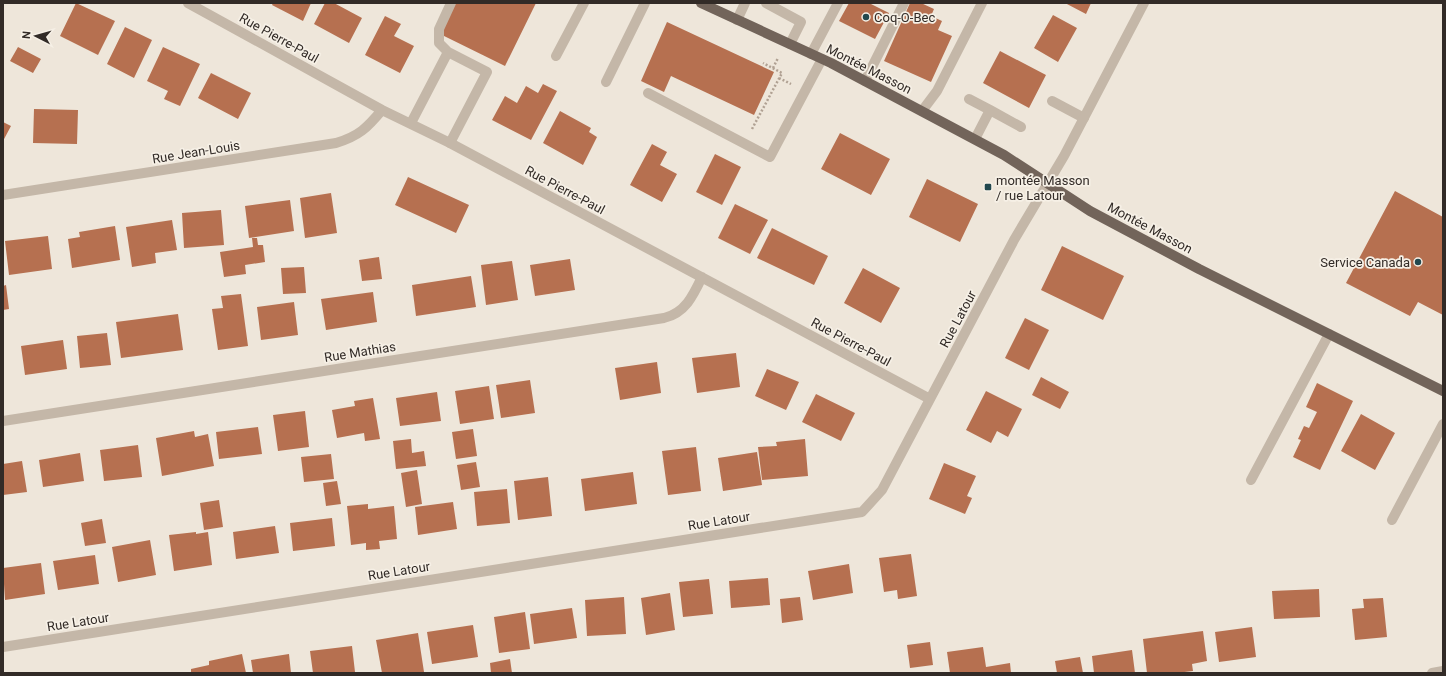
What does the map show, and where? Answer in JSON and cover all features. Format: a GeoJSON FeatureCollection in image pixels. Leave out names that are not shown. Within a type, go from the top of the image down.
{"type":"FeatureCollection","features":[{"type":"Feature","properties":{"kind":"main road","name":"Montée Masson"},"geometry":{"type":"LineString","coordinates":[[701,3],[822,59],[865,81],[1004,155],[1090,211],[1199,269],[1443,391]]}},
{"type":"Feature","properties":{"kind":"street","name":"Rue Pierre-Paul"},"geometry":{"type":"LineString","coordinates":[[188,3],[382,110],[450,143],[930,399]]}},
{"type":"Feature","properties":{"kind":"street"},"geometry":{"type":"LineString","coordinates":[[450,143],[487,72],[442,48],[439,42],[438,29],[451,3]]}},
{"type":"Feature","properties":{"kind":"street"},"geometry":{"type":"LineString","coordinates":[[556,56],[584,3]]}},
{"type":"Feature","properties":{"kind":"street"},"geometry":{"type":"LineString","coordinates":[[606,82],[645,3]]}},
{"type":"Feature","properties":{"kind":"street"},"geometry":{"type":"LineString","coordinates":[[737,20],[745,3]]}},
{"type":"Feature","properties":{"kind":"street"},"geometry":{"type":"LineString","coordinates":[[766,3],[801,22],[790,44]]}},
{"type":"Feature","properties":{"kind":"street"},"geometry":{"type":"LineString","coordinates":[[811,54],[838,3]]}},
{"type":"Feature","properties":{"kind":"street"},"geometry":{"type":"LineString","coordinates":[[865,81],[904,3]]}},
{"type":"Feature","properties":{"kind":"street"},"geometry":{"type":"LineString","coordinates":[[922,111],[936,92],[982,3]]}},
{"type":"Feature","properties":{"kind":"street","name":"Rue Latour"},"geometry":{"type":"LineString","coordinates":[[3,647],[862,512],[882,490],[1018,234],[1084,118],[1144,3]]}},
{"type":"Feature","properties":{"kind":"street"},"geometry":{"type":"LineString","coordinates":[[411,123],[448,52]]}},
{"type":"Feature","properties":{"kind":"street"},"geometry":{"type":"LineString","coordinates":[[648,93],[770,157],[822,59]]}},
{"type":"Feature","properties":{"kind":"street"},"geometry":{"type":"LineString","coordinates":[[969,99],[1021,127]]}},
{"type":"Feature","properties":{"kind":"street"},"geometry":{"type":"LineString","coordinates":[[1052,101],[1084,118]]}},
{"type":"Feature","properties":{"kind":"street","name":"Rue Jean-Louis"},"geometry":{"type":"LineString","coordinates":[[3,195],[336,143],[359,134],[369,126],[382,110]]}},
{"type":"Feature","properties":{"kind":"street"},"geometry":{"type":"LineString","coordinates":[[975,139],[990,110]]}},
{"type":"Feature","properties":{"kind":"street","name":"Rue Mathias"},"geometry":{"type":"LineString","coordinates":[[3,421],[664,318],[680,312],[694,293],[702,277]]}},
{"type":"Feature","properties":{"kind":"street"},"geometry":{"type":"LineString","coordinates":[[1251,480],[1329,334]]}},
{"type":"Feature","properties":{"kind":"street"},"geometry":{"type":"LineString","coordinates":[[1392,520],[1443,424]]}},
{"type":"Feature","properties":{"kind":"street"},"geometry":{"type":"LineString","coordinates":[[1432,673],[1443,671]]}},
{"type":"Feature","properties":{"kind":"path"},"geometry":{"type":"LineString","coordinates":[[773,68],[778,58]]}},
{"type":"Feature","properties":{"kind":"path"},"geometry":{"type":"LineString","coordinates":[[749,135],[782,73],[763,62]]}},
{"type":"Feature","properties":{"kind":"path"},"geometry":{"type":"LineString","coordinates":[[779,78],[796,86]]}},
{"type":"Feature","properties":{"kind":"building"},"geometry":{"type":"Polygon","coordinates":[[[76,3],[115,21],[98,55],[60,36],[76,3]]]}},
{"type":"Feature","properties":{"kind":"building"},"geometry":{"type":"Polygon","coordinates":[[[273,3],[311,3],[303,21],[272,5],[273,3]]]}},
{"type":"Feature","properties":{"kind":"building"},"geometry":{"type":"Polygon","coordinates":[[[325,3],[334,3],[362,18],[349,43],[314,24],[325,3]]]}},
{"type":"Feature","properties":{"kind":"building"},"geometry":{"type":"Polygon","coordinates":[[[455,3],[536,3],[505,66],[440,34],[455,3]]]}},
{"type":"Feature","properties":{"kind":"building"},"geometry":{"type":"Polygon","coordinates":[[[849,3],[869,3],[889,13],[875,39],[839,21],[849,3]]]}},
{"type":"Feature","properties":{"kind":"building"},"geometry":{"type":"Polygon","coordinates":[[[910,3],[921,3],[934,9],[931,16],[942,21],[938,30],[952,36],[931,82],[884,61],[910,3]]]}},
{"type":"Feature","properties":{"kind":"building"},"geometry":{"type":"Polygon","coordinates":[[[1065,3],[1091,3],[1086,14],[1065,3]]]}},
{"type":"Feature","properties":{"kind":"building"},"geometry":{"type":"Polygon","coordinates":[[[1053,15],[1077,28],[1058,62],[1034,48],[1053,15]]]}},
{"type":"Feature","properties":{"kind":"building"},"geometry":{"type":"Polygon","coordinates":[[[385,16],[401,24],[394,36],[414,46],[400,73],[365,55],[385,16]]]}},
{"type":"Feature","properties":{"kind":"building"},"geometry":{"type":"Polygon","coordinates":[[[667,22],[774,72],[754,115],[671,76],[664,92],[641,81],[667,22]]]}},
{"type":"Feature","properties":{"kind":"building"},"geometry":{"type":"Polygon","coordinates":[[[125,27],[152,40],[134,78],[107,64],[125,27]]]}},
{"type":"Feature","properties":{"kind":"building"},"geometry":{"type":"Polygon","coordinates":[[[18,47],[41,59],[33,73],[10,61],[18,47]]]}},
{"type":"Feature","properties":{"kind":"building"},"geometry":{"type":"Polygon","coordinates":[[[163,47],[200,64],[180,106],[164,99],[168,91],[147,81],[163,47]]]}},
{"type":"Feature","properties":{"kind":"building"},"geometry":{"type":"Polygon","coordinates":[[[1000,51],[1046,75],[1029,108],[983,83],[1000,51]]]}},
{"type":"Feature","properties":{"kind":"building"},"geometry":{"type":"Polygon","coordinates":[[[211,73],[251,93],[238,119],[198,98],[211,73]]]}},
{"type":"Feature","properties":{"kind":"building"},"geometry":{"type":"Polygon","coordinates":[[[543,84],[557,91],[531,140],[492,120],[505,96],[517,103],[526,86],[538,93],[543,84]]]}},
{"type":"Feature","properties":{"kind":"building"},"geometry":{"type":"Polygon","coordinates":[[[34,109],[78,110],[77,144],[33,143],[34,109]]]}},
{"type":"Feature","properties":{"kind":"building"},"geometry":{"type":"Polygon","coordinates":[[[560,111],[591,128],[589,132],[597,137],[583,165],[543,143],[560,111]]]}},
{"type":"Feature","properties":{"kind":"building"},"geometry":{"type":"Polygon","coordinates":[[[3,122],[11,126],[3,141],[3,122]]]}},
{"type":"Feature","properties":{"kind":"building"},"geometry":{"type":"Polygon","coordinates":[[[840,133],[890,159],[871,195],[821,169],[840,133]]]}},
{"type":"Feature","properties":{"kind":"building"},"geometry":{"type":"Polygon","coordinates":[[[652,144],[667,152],[660,165],[677,174],[662,202],[630,185],[652,144]]]}},
{"type":"Feature","properties":{"kind":"building"},"geometry":{"type":"Polygon","coordinates":[[[715,154],[741,167],[722,205],[696,192],[715,154]]]}},
{"type":"Feature","properties":{"kind":"building"},"geometry":{"type":"Polygon","coordinates":[[[408,177],[469,205],[456,233],[395,205],[408,177]]]}},
{"type":"Feature","properties":{"kind":"building"},"geometry":{"type":"Polygon","coordinates":[[[927,179],[978,204],[960,242],[909,217],[927,179]]]}},
{"type":"Feature","properties":{"kind":"building"},"geometry":{"type":"Polygon","coordinates":[[[1395,191],[1443,217],[1443,315],[1418,302],[1410,316],[1346,283],[1395,191]]]}},
{"type":"Feature","properties":{"kind":"building"},"geometry":{"type":"Polygon","coordinates":[[[331,193],[337,233],[305,238],[300,198],[331,193]]]}},
{"type":"Feature","properties":{"kind":"building"},"geometry":{"type":"Polygon","coordinates":[[[290,200],[294,231],[249,238],[245,206],[290,200]]]}},
{"type":"Feature","properties":{"kind":"building"},"geometry":{"type":"Polygon","coordinates":[[[735,204],[768,220],[750,254],[718,238],[735,204]]]}},
{"type":"Feature","properties":{"kind":"building"},"geometry":{"type":"Polygon","coordinates":[[[221,210],[224,245],[184,248],[182,213],[221,210]]]}},
{"type":"Feature","properties":{"kind":"building"},"geometry":{"type":"Polygon","coordinates":[[[172,220],[177,250],[155,253],[156,263],[132,267],[126,227],[172,220]]]}},
{"type":"Feature","properties":{"kind":"building"},"geometry":{"type":"Polygon","coordinates":[[[115,226],[120,260],[72,268],[68,239],[80,237],[79,232],[115,226]]]}},
{"type":"Feature","properties":{"kind":"building"},"geometry":{"type":"Polygon","coordinates":[[[772,228],[828,256],[814,285],[757,258],[772,228]]]}},
{"type":"Feature","properties":{"kind":"building"},"geometry":{"type":"Polygon","coordinates":[[[48,236],[52,269],[9,275],[5,241],[48,236]]]}},
{"type":"Feature","properties":{"kind":"building"},"geometry":{"type":"Polygon","coordinates":[[[252,238],[257,238],[258,245],[263,245],[265,262],[245,265],[246,274],[224,277],[220,252],[253,247],[252,238]]]}},
{"type":"Feature","properties":{"kind":"building"},"geometry":{"type":"Polygon","coordinates":[[[1062,246],[1124,276],[1103,320],[1041,290],[1062,246]]]}},
{"type":"Feature","properties":{"kind":"building"},"geometry":{"type":"Polygon","coordinates":[[[379,257],[382,279],[362,281],[359,260],[379,257]]]}},
{"type":"Feature","properties":{"kind":"building"},"geometry":{"type":"Polygon","coordinates":[[[570,259],[575,290],[535,296],[530,265],[570,259]]]}},
{"type":"Feature","properties":{"kind":"building"},"geometry":{"type":"Polygon","coordinates":[[[512,261],[518,300],[486,305],[481,265],[512,261]]]}},
{"type":"Feature","properties":{"kind":"building"},"geometry":{"type":"Polygon","coordinates":[[[304,267],[306,293],[283,294],[281,268],[304,267]]]}},
{"type":"Feature","properties":{"kind":"building"},"geometry":{"type":"Polygon","coordinates":[[[863,268],[900,288],[881,323],[844,303],[863,268]]]}},
{"type":"Feature","properties":{"kind":"building"},"geometry":{"type":"Polygon","coordinates":[[[471,276],[476,307],[416,316],[412,285],[471,276]]]}},
{"type":"Feature","properties":{"kind":"building"},"geometry":{"type":"Polygon","coordinates":[[[6,285],[9,309],[3,310],[3,286],[6,285]]]}},
{"type":"Feature","properties":{"kind":"building"},"geometry":{"type":"Polygon","coordinates":[[[373,292],[377,322],[326,330],[321,299],[373,292]]]}},
{"type":"Feature","properties":{"kind":"building"},"geometry":{"type":"Polygon","coordinates":[[[241,294],[248,346],[218,350],[212,309],[223,308],[221,296],[241,294]]]}},
{"type":"Feature","properties":{"kind":"building"},"geometry":{"type":"Polygon","coordinates":[[[294,302],[298,335],[261,340],[257,307],[294,302]]]}},
{"type":"Feature","properties":{"kind":"building"},"geometry":{"type":"Polygon","coordinates":[[[178,314],[183,350],[121,358],[116,322],[178,314]]]}},
{"type":"Feature","properties":{"kind":"building"},"geometry":{"type":"Polygon","coordinates":[[[1025,318],[1049,330],[1029,370],[1005,358],[1025,318]]]}},
{"type":"Feature","properties":{"kind":"building"},"geometry":{"type":"Polygon","coordinates":[[[107,333],[111,365],[80,368],[77,336],[107,333]]]}},
{"type":"Feature","properties":{"kind":"building"},"geometry":{"type":"Polygon","coordinates":[[[63,340],[67,369],[25,375],[21,346],[63,340]]]}},
{"type":"Feature","properties":{"kind":"building"},"geometry":{"type":"Polygon","coordinates":[[[736,353],[740,387],[697,393],[692,358],[736,353]]]}},
{"type":"Feature","properties":{"kind":"building"},"geometry":{"type":"Polygon","coordinates":[[[657,362],[661,393],[620,400],[615,368],[657,362]]]}},
{"type":"Feature","properties":{"kind":"building"},"geometry":{"type":"Polygon","coordinates":[[[767,369],[799,382],[786,410],[755,396],[767,369]]]}},
{"type":"Feature","properties":{"kind":"building"},"geometry":{"type":"Polygon","coordinates":[[[1041,377],[1069,392],[1060,409],[1032,395],[1041,377]]]}},
{"type":"Feature","properties":{"kind":"building"},"geometry":{"type":"Polygon","coordinates":[[[530,380],[535,413],[501,418],[496,385],[530,380]]]}},
{"type":"Feature","properties":{"kind":"building"},"geometry":{"type":"Polygon","coordinates":[[[1317,383],[1353,401],[1320,470],[1293,457],[1301,440],[1298,439],[1304,426],[1309,428],[1317,412],[1306,407],[1317,383]]]}},
{"type":"Feature","properties":{"kind":"building"},"geometry":{"type":"Polygon","coordinates":[[[489,386],[494,419],[460,424],[455,391],[489,386]]]}},
{"type":"Feature","properties":{"kind":"building"},"geometry":{"type":"Polygon","coordinates":[[[986,391],[1022,409],[1008,437],[997,431],[991,443],[966,430],[986,391]]]}},
{"type":"Feature","properties":{"kind":"building"},"geometry":{"type":"Polygon","coordinates":[[[437,392],[441,421],[400,426],[396,398],[437,392]]]}},
{"type":"Feature","properties":{"kind":"building"},"geometry":{"type":"Polygon","coordinates":[[[816,394],[855,413],[841,441],[802,422],[816,394]]]}},
{"type":"Feature","properties":{"kind":"building"},"geometry":{"type":"Polygon","coordinates":[[[373,398],[380,439],[365,441],[364,433],[337,438],[332,410],[355,406],[354,401],[373,398]]]}},
{"type":"Feature","properties":{"kind":"building"},"geometry":{"type":"Polygon","coordinates":[[[305,411],[309,447],[278,451],[273,415],[305,411]]]}},
{"type":"Feature","properties":{"kind":"building"},"geometry":{"type":"Polygon","coordinates":[[[1361,414],[1395,433],[1375,470],[1341,451],[1361,414]]]}},
{"type":"Feature","properties":{"kind":"building"},"geometry":{"type":"Polygon","coordinates":[[[258,427],[262,454],[219,459],[216,432],[258,427]]]}},
{"type":"Feature","properties":{"kind":"building"},"geometry":{"type":"Polygon","coordinates":[[[473,429],[477,456],[456,459],[452,432],[473,429]]]}},
{"type":"Feature","properties":{"kind":"building"},"geometry":{"type":"Polygon","coordinates":[[[194,431],[195,437],[208,434],[214,466],[162,476],[156,438],[194,431]]]}},
{"type":"Feature","properties":{"kind":"building"},"geometry":{"type":"Polygon","coordinates":[[[411,439],[412,453],[424,451],[426,466],[396,469],[393,441],[411,439]]]}},
{"type":"Feature","properties":{"kind":"building"},"geometry":{"type":"Polygon","coordinates":[[[805,439],[808,476],[762,480],[758,447],[777,446],[776,442],[805,439]]]}},
{"type":"Feature","properties":{"kind":"building"},"geometry":{"type":"Polygon","coordinates":[[[138,445],[142,477],[104,481],[100,450],[138,445]]]}},
{"type":"Feature","properties":{"kind":"building"},"geometry":{"type":"Polygon","coordinates":[[[696,447],[701,491],[668,495],[662,451],[696,447]]]}},
{"type":"Feature","properties":{"kind":"building"},"geometry":{"type":"Polygon","coordinates":[[[757,452],[762,485],[723,491],[718,458],[757,452]]]}},
{"type":"Feature","properties":{"kind":"building"},"geometry":{"type":"Polygon","coordinates":[[[80,453],[84,481],[43,487],[39,460],[80,453]]]}},
{"type":"Feature","properties":{"kind":"building"},"geometry":{"type":"Polygon","coordinates":[[[331,454],[334,479],[304,482],[301,457],[331,454]]]}},
{"type":"Feature","properties":{"kind":"building"},"geometry":{"type":"Polygon","coordinates":[[[22,461],[27,492],[3,495],[3,464],[22,461]]]}},
{"type":"Feature","properties":{"kind":"building"},"geometry":{"type":"Polygon","coordinates":[[[476,462],[480,487],[461,490],[457,465],[476,462]]]}},
{"type":"Feature","properties":{"kind":"building"},"geometry":{"type":"Polygon","coordinates":[[[944,463],[976,476],[967,496],[972,498],[965,514],[929,499],[944,463]]]}},
{"type":"Feature","properties":{"kind":"building"},"geometry":{"type":"Polygon","coordinates":[[[417,470],[422,504],[406,507],[401,473],[417,470]]]}},
{"type":"Feature","properties":{"kind":"building"},"geometry":{"type":"Polygon","coordinates":[[[633,472],[637,504],[585,511],[581,479],[633,472]]]}},
{"type":"Feature","properties":{"kind":"building"},"geometry":{"type":"Polygon","coordinates":[[[548,477],[552,516],[518,520],[514,481],[548,477]]]}},
{"type":"Feature","properties":{"kind":"building"},"geometry":{"type":"Polygon","coordinates":[[[337,481],[341,504],[326,506],[323,483],[337,481]]]}},
{"type":"Feature","properties":{"kind":"building"},"geometry":{"type":"Polygon","coordinates":[[[507,489],[510,523],[477,526],[474,492],[507,489]]]}},
{"type":"Feature","properties":{"kind":"building"},"geometry":{"type":"Polygon","coordinates":[[[219,500],[223,527],[204,530],[200,503],[219,500]]]}},
{"type":"Feature","properties":{"kind":"building"},"geometry":{"type":"Polygon","coordinates":[[[453,502],[457,529],[418,535],[415,507],[453,502]]]}},
{"type":"Feature","properties":{"kind":"building"},"geometry":{"type":"Polygon","coordinates":[[[368,504],[368,509],[394,506],[397,539],[379,541],[380,549],[366,550],[366,543],[351,545],[347,506],[368,504]]]}},
{"type":"Feature","properties":{"kind":"building"},"geometry":{"type":"Polygon","coordinates":[[[332,518],[335,546],[293,551],[290,523],[332,518]]]}},
{"type":"Feature","properties":{"kind":"building"},"geometry":{"type":"Polygon","coordinates":[[[102,519],[106,543],[85,546],[81,523],[102,519]]]}},
{"type":"Feature","properties":{"kind":"building"},"geometry":{"type":"Polygon","coordinates":[[[275,526],[279,553],[236,559],[233,532],[275,526]]]}},
{"type":"Feature","properties":{"kind":"building"},"geometry":{"type":"Polygon","coordinates":[[[196,532],[196,534],[208,532],[212,565],[174,571],[169,535],[196,532]]]}},
{"type":"Feature","properties":{"kind":"building"},"geometry":{"type":"Polygon","coordinates":[[[150,540],[156,575],[118,582],[112,547],[150,540]]]}},
{"type":"Feature","properties":{"kind":"building"},"geometry":{"type":"Polygon","coordinates":[[[911,554],[917,596],[898,599],[897,590],[884,592],[879,558],[911,554]]]}},
{"type":"Feature","properties":{"kind":"building"},"geometry":{"type":"Polygon","coordinates":[[[95,555],[99,584],[58,590],[53,561],[95,555]]]}},
{"type":"Feature","properties":{"kind":"building"},"geometry":{"type":"Polygon","coordinates":[[[41,563],[45,594],[5,600],[3,568],[41,563]]]}},
{"type":"Feature","properties":{"kind":"building"},"geometry":{"type":"Polygon","coordinates":[[[849,564],[853,593],[813,600],[808,571],[849,564]]]}},
{"type":"Feature","properties":{"kind":"building"},"geometry":{"type":"Polygon","coordinates":[[[768,578],[770,605],[731,608],[729,581],[768,578]]]}},
{"type":"Feature","properties":{"kind":"building"},"geometry":{"type":"Polygon","coordinates":[[[709,579],[713,614],[683,617],[679,582],[709,579]]]}},
{"type":"Feature","properties":{"kind":"building"},"geometry":{"type":"Polygon","coordinates":[[[1319,589],[1320,617],[1274,619],[1272,591],[1319,589]]]}},
{"type":"Feature","properties":{"kind":"building"},"geometry":{"type":"Polygon","coordinates":[[[670,593],[675,630],[646,635],[641,598],[670,593]]]}},
{"type":"Feature","properties":{"kind":"building"},"geometry":{"type":"Polygon","coordinates":[[[624,597],[626,634],[587,636],[585,600],[624,597]]]}},
{"type":"Feature","properties":{"kind":"building"},"geometry":{"type":"Polygon","coordinates":[[[800,597],[803,620],[782,623],[780,599],[800,597]]]}},
{"type":"Feature","properties":{"kind":"building"},"geometry":{"type":"Polygon","coordinates":[[[1383,598],[1387,637],[1355,640],[1352,609],[1364,608],[1363,599],[1383,598]]]}},
{"type":"Feature","properties":{"kind":"building"},"geometry":{"type":"Polygon","coordinates":[[[572,608],[577,638],[534,644],[530,614],[572,608]]]}},
{"type":"Feature","properties":{"kind":"building"},"geometry":{"type":"Polygon","coordinates":[[[525,612],[530,649],[499,653],[494,617],[525,612]]]}},
{"type":"Feature","properties":{"kind":"building"},"geometry":{"type":"Polygon","coordinates":[[[473,625],[478,657],[432,664],[427,632],[473,625]]]}},
{"type":"Feature","properties":{"kind":"building"},"geometry":{"type":"Polygon","coordinates":[[[1252,627],[1256,657],[1219,662],[1215,632],[1252,627]]]}},
{"type":"Feature","properties":{"kind":"building"},"geometry":{"type":"Polygon","coordinates":[[[1203,631],[1207,661],[1192,664],[1193,671],[1176,673],[1147,673],[1143,639],[1203,631]]]}},
{"type":"Feature","properties":{"kind":"building"},"geometry":{"type":"Polygon","coordinates":[[[418,633],[424,672],[382,673],[376,640],[418,633]]]}},
{"type":"Feature","properties":{"kind":"building"},"geometry":{"type":"Polygon","coordinates":[[[930,642],[933,665],[910,668],[907,645],[930,642]]]}},
{"type":"Feature","properties":{"kind":"building"},"geometry":{"type":"Polygon","coordinates":[[[352,646],[355,672],[313,673],[310,651],[352,646]]]}},
{"type":"Feature","properties":{"kind":"building"},"geometry":{"type":"Polygon","coordinates":[[[983,647],[986,667],[1010,663],[1011,673],[950,673],[947,652],[983,647]]]}},
{"type":"Feature","properties":{"kind":"building"},"geometry":{"type":"Polygon","coordinates":[[[1132,650],[1135,673],[1094,673],[1092,656],[1132,650]]]}},
{"type":"Feature","properties":{"kind":"building"},"geometry":{"type":"Polygon","coordinates":[[[242,654],[246,673],[191,673],[191,669],[209,665],[209,661],[242,654]]]}},
{"type":"Feature","properties":{"kind":"building"},"geometry":{"type":"Polygon","coordinates":[[[289,654],[291,673],[253,673],[251,660],[289,654]]]}},
{"type":"Feature","properties":{"kind":"building"},"geometry":{"type":"Polygon","coordinates":[[[1080,657],[1083,673],[1057,673],[1055,661],[1080,657]]]}},
{"type":"Feature","properties":{"kind":"building"},"geometry":{"type":"Polygon","coordinates":[[[510,659],[512,673],[491,673],[490,663],[510,659]]]}},
{"type":"Feature","properties":{"kind":"place","name":"Coq-O-Bec"},"geometry":{"type":"Point","coordinates":[866,17]}},
{"type":"Feature","properties":{"kind":"place","name":"montée Masson / rue Latour"},"geometry":{"type":"Point","coordinates":[988,187]}},
{"type":"Feature","properties":{"kind":"place","name":"Service Canada"},"geometry":{"type":"Point","coordinates":[1418,262]}}]}
